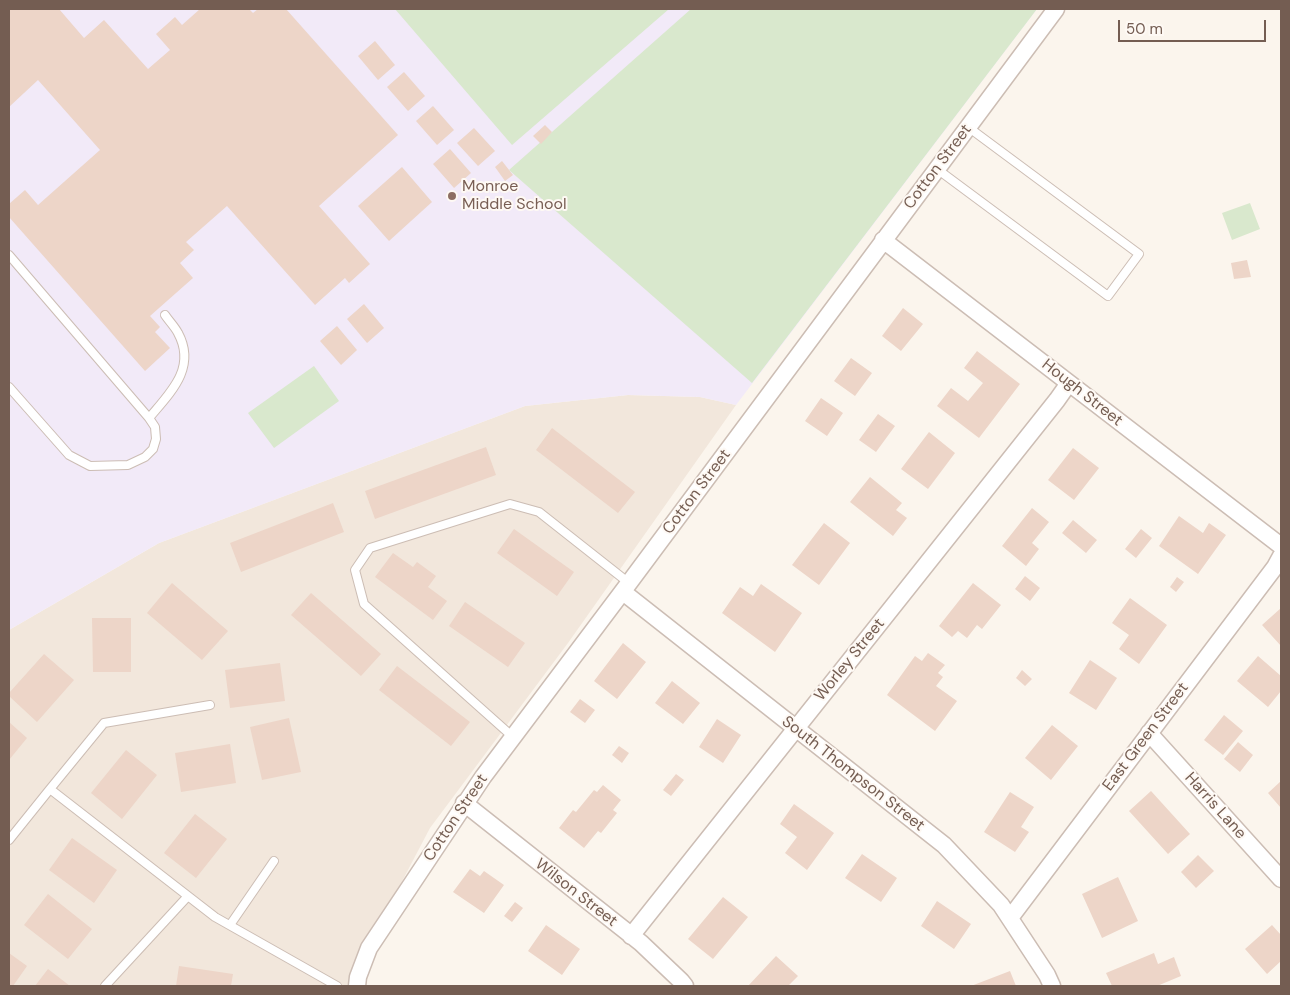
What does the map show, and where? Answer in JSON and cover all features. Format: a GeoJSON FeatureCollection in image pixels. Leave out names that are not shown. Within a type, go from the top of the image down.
{"type":"FeatureCollection","features":[{"type":"Feature","properties":{"kind":"street","name":"Cotton Street"},"geometry":{"type":"LineString","coordinates":[[357,986],[369,948],[464,803],[1056,9]]}},
{"type":"Feature","properties":{"kind":"street","name":"Hough Street"},"geometry":{"type":"LineString","coordinates":[[883,240],[1281,546]]}},
{"type":"Feature","properties":{"kind":"street","name":"Worley Street"},"geometry":{"type":"LineString","coordinates":[[630,936],[1069,383]]}},
{"type":"Feature","properties":{"kind":"street","name":"East Green Street"},"geometry":{"type":"LineString","coordinates":[[1010,918],[1275,567],[1281,556]]}},
{"type":"Feature","properties":{"kind":"street","name":"South Thompson Street"},"geometry":{"type":"LineString","coordinates":[[626,588],[795,728],[944,845],[1001,905],[1048,975],[1052,986]]}},
{"type":"Feature","properties":{"kind":"street","name":"Harris Lane"},"geometry":{"type":"LineString","coordinates":[[1149,733],[1281,879]]}},
{"type":"Feature","properties":{"kind":"street","name":"Wilson Street"},"geometry":{"type":"LineString","coordinates":[[464,803],[641,943],[685,986]]}},
{"type":"Feature","properties":{"kind":"lane"},"geometry":{"type":"LineString","coordinates":[[937,169],[1108,296],[1139,254],[968,127]]}},
{"type":"Feature","properties":{"kind":"lane"},"geometry":{"type":"LineString","coordinates":[[9,255],[149,418],[155,427],[156,439],[153,449],[145,457],[128,465],[90,466],[69,455],[9,387]]}},
{"type":"Feature","properties":{"kind":"lane"},"geometry":{"type":"LineString","coordinates":[[149,418],[174,388],[183,372],[185,354],[179,334],[165,314]]}},
{"type":"Feature","properties":{"kind":"lane"},"geometry":{"type":"LineString","coordinates":[[513,737],[364,604],[355,570],[370,548],[510,504],[538,512],[626,588]]}},
{"type":"Feature","properties":{"kind":"lane"},"geometry":{"type":"LineString","coordinates":[[9,840],[104,723],[210,705]]}},
{"type":"Feature","properties":{"kind":"lane"},"geometry":{"type":"LineString","coordinates":[[50,789],[215,917],[337,986]]}},
{"type":"Feature","properties":{"kind":"lane"},"geometry":{"type":"LineString","coordinates":[[230,925],[274,861]]}},
{"type":"Feature","properties":{"kind":"lane"},"geometry":{"type":"LineString","coordinates":[[105,986],[188,896]]}},
{"type":"Feature","properties":{"kind":"shaded area","name":"Monroe Middle School"},"geometry":{"type":"Polygon","coordinates":[[[9,9],[1037,9],[736,405],[700,397],[628,395],[525,406],[159,543],[9,630],[9,9]]]}},
{"type":"Feature","properties":{"kind":"shaded area"},"geometry":{"type":"Polygon","coordinates":[[[628,395],[700,397],[736,405],[568,643],[430,828],[347,986],[9,986],[9,630],[159,543],[525,406],[628,395]]]}},
{"type":"Feature","properties":{"kind":"green space"},"geometry":{"type":"Polygon","coordinates":[[[395,9],[669,9],[512,145],[395,9]]]}},
{"type":"Feature","properties":{"kind":"green space"},"geometry":{"type":"Polygon","coordinates":[[[691,9],[1037,9],[752,383],[509,170],[691,9]]]}},
{"type":"Feature","properties":{"kind":"green space"},"geometry":{"type":"Polygon","coordinates":[[[1250,203],[1260,229],[1232,240],[1222,213],[1250,203]]]}},
{"type":"Feature","properties":{"kind":"green space"},"geometry":{"type":"Polygon","coordinates":[[[314,366],[339,401],[274,448],[248,413],[314,366]]]}},
{"type":"Feature","properties":{"kind":"building"},"geometry":{"type":"Polygon","coordinates":[[[9,9],[59,9],[84,38],[104,20],[148,69],[170,50],[156,34],[175,17],[182,25],[200,9],[249,9],[253,13],[258,9],[286,9],[398,135],[319,206],[370,264],[349,283],[345,278],[315,305],[227,206],[186,242],[194,250],[180,263],[193,278],[150,316],[160,327],[155,332],[170,348],[145,371],[9,217],[9,204],[25,190],[38,205],[100,150],[38,80],[9,107],[9,9]]]}},
{"type":"Feature","properties":{"kind":"building"},"geometry":{"type":"Polygon","coordinates":[[[375,41],[395,65],[378,80],[358,56],[375,41]]]}},
{"type":"Feature","properties":{"kind":"building"},"geometry":{"type":"Polygon","coordinates":[[[404,72],[425,96],[408,111],[387,87],[404,72]]]}},
{"type":"Feature","properties":{"kind":"building"},"geometry":{"type":"Polygon","coordinates":[[[433,106],[454,130],[437,145],[416,121],[433,106]]]}},
{"type":"Feature","properties":{"kind":"building"},"geometry":{"type":"Polygon","coordinates":[[[545,125],[552,132],[541,144],[533,136],[545,125]]]}},
{"type":"Feature","properties":{"kind":"building"},"geometry":{"type":"Polygon","coordinates":[[[474,128],[495,151],[478,166],[457,143],[474,128]]]}},
{"type":"Feature","properties":{"kind":"building"},"geometry":{"type":"Polygon","coordinates":[[[450,149],[471,173],[454,188],[433,164],[450,149]]]}},
{"type":"Feature","properties":{"kind":"building"},"geometry":{"type":"Polygon","coordinates":[[[502,161],[513,175],[505,181],[495,167],[502,161]]]}},
{"type":"Feature","properties":{"kind":"building"},"geometry":{"type":"Polygon","coordinates":[[[402,167],[432,202],[389,241],[358,206],[402,167]]]}},
{"type":"Feature","properties":{"kind":"building"},"geometry":{"type":"Polygon","coordinates":[[[1247,260],[1251,277],[1234,279],[1231,263],[1247,260]]]}},
{"type":"Feature","properties":{"kind":"building"},"geometry":{"type":"Polygon","coordinates":[[[364,304],[384,328],[367,343],[347,319],[364,304]]]}},
{"type":"Feature","properties":{"kind":"building"},"geometry":{"type":"Polygon","coordinates":[[[903,308],[923,324],[901,351],[882,336],[903,308]]]}},
{"type":"Feature","properties":{"kind":"building"},"geometry":{"type":"Polygon","coordinates":[[[337,326],[357,350],[341,365],[320,341],[337,326]]]}},
{"type":"Feature","properties":{"kind":"building"},"geometry":{"type":"Polygon","coordinates":[[[977,351],[1020,384],[979,438],[937,406],[951,388],[968,401],[983,383],[964,368],[977,351]]]}},
{"type":"Feature","properties":{"kind":"building"},"geometry":{"type":"Polygon","coordinates":[[[851,358],[872,373],[855,396],[834,381],[851,358]]]}},
{"type":"Feature","properties":{"kind":"building"},"geometry":{"type":"Polygon","coordinates":[[[821,398],[843,413],[827,436],[805,421],[821,398]]]}},
{"type":"Feature","properties":{"kind":"building"},"geometry":{"type":"Polygon","coordinates":[[[878,414],[895,426],[876,452],[859,440],[878,414]]]}},
{"type":"Feature","properties":{"kind":"building"},"geometry":{"type":"Polygon","coordinates":[[[552,428],[635,492],[618,513],[536,450],[552,428]]]}},
{"type":"Feature","properties":{"kind":"building"},"geometry":{"type":"Polygon","coordinates":[[[929,432],[955,453],[928,489],[901,469],[929,432]]]}},
{"type":"Feature","properties":{"kind":"building"},"geometry":{"type":"Polygon","coordinates":[[[486,447],[496,475],[375,519],[365,491],[486,447]]]}},
{"type":"Feature","properties":{"kind":"building"},"geometry":{"type":"Polygon","coordinates":[[[1073,448],[1099,468],[1074,500],[1048,480],[1073,448]]]}},
{"type":"Feature","properties":{"kind":"building"},"geometry":{"type":"Polygon","coordinates":[[[870,477],[902,503],[896,510],[907,518],[893,536],[850,502],[870,477]]]}},
{"type":"Feature","properties":{"kind":"building"},"geometry":{"type":"Polygon","coordinates":[[[333,503],[344,532],[241,572],[230,543],[333,503]]]}},
{"type":"Feature","properties":{"kind":"building"},"geometry":{"type":"Polygon","coordinates":[[[1032,508],[1049,522],[1032,543],[1039,549],[1026,566],[1002,546],[1032,508]]]}},
{"type":"Feature","properties":{"kind":"building"},"geometry":{"type":"Polygon","coordinates":[[[1179,516],[1203,533],[1209,523],[1226,535],[1198,574],[1159,546],[1179,516]]]}},
{"type":"Feature","properties":{"kind":"building"},"geometry":{"type":"Polygon","coordinates":[[[1073,520],[1097,540],[1086,553],[1062,533],[1073,520]]]}},
{"type":"Feature","properties":{"kind":"building"},"geometry":{"type":"Polygon","coordinates":[[[824,523],[850,543],[819,585],[792,565],[824,523]]]}},
{"type":"Feature","properties":{"kind":"building"},"geometry":{"type":"Polygon","coordinates":[[[514,529],[574,572],[557,596],[497,553],[514,529]]]}},
{"type":"Feature","properties":{"kind":"building"},"geometry":{"type":"Polygon","coordinates":[[[1141,529],[1152,538],[1136,558],[1125,549],[1141,529]]]}},
{"type":"Feature","properties":{"kind":"building"},"geometry":{"type":"Polygon","coordinates":[[[393,553],[413,567],[417,562],[436,576],[428,587],[447,601],[433,620],[375,577],[393,553]]]}},
{"type":"Feature","properties":{"kind":"building"},"geometry":{"type":"Polygon","coordinates":[[[1025,576],[1040,588],[1030,601],[1015,589],[1025,576]]]}},
{"type":"Feature","properties":{"kind":"building"},"geometry":{"type":"Polygon","coordinates":[[[1177,577],[1184,582],[1176,592],[1170,587],[1177,577]]]}},
{"type":"Feature","properties":{"kind":"building"},"geometry":{"type":"Polygon","coordinates":[[[172,583],[228,631],[202,660],[147,613],[172,583]]]}},
{"type":"Feature","properties":{"kind":"building"},"geometry":{"type":"Polygon","coordinates":[[[973,583],[1001,605],[982,629],[977,625],[967,638],[958,631],[952,637],[939,626],[973,583]]]}},
{"type":"Feature","properties":{"kind":"building"},"geometry":{"type":"Polygon","coordinates":[[[761,584],[802,613],[775,652],[722,613],[740,587],[753,596],[761,584]]]}},
{"type":"Feature","properties":{"kind":"building"},"geometry":{"type":"Polygon","coordinates":[[[311,593],[381,654],[361,676],[291,615],[311,593]]]}},
{"type":"Feature","properties":{"kind":"building"},"geometry":{"type":"Polygon","coordinates":[[[1130,598],[1167,625],[1139,664],[1119,649],[1129,635],[1112,623],[1130,598]]]}},
{"type":"Feature","properties":{"kind":"building"},"geometry":{"type":"Polygon","coordinates":[[[465,602],[525,643],[508,667],[449,626],[465,602]]]}},
{"type":"Feature","properties":{"kind":"building"},"geometry":{"type":"Polygon","coordinates":[[[1281,608],[1281,646],[1262,625],[1281,608]]]}},
{"type":"Feature","properties":{"kind":"building"},"geometry":{"type":"Polygon","coordinates":[[[92,618],[131,618],[131,672],[93,672],[92,618]]]}},
{"type":"Feature","properties":{"kind":"building"},"geometry":{"type":"Polygon","coordinates":[[[623,643],[646,662],[617,699],[594,681],[623,643]]]}},
{"type":"Feature","properties":{"kind":"building"},"geometry":{"type":"Polygon","coordinates":[[[928,653],[945,665],[938,673],[943,677],[936,686],[957,701],[935,731],[887,695],[915,656],[922,661],[928,653]]]}},
{"type":"Feature","properties":{"kind":"building"},"geometry":{"type":"Polygon","coordinates":[[[44,654],[74,680],[37,722],[9,696],[9,693],[44,654]]]}},
{"type":"Feature","properties":{"kind":"building"},"geometry":{"type":"Polygon","coordinates":[[[1258,656],[1281,676],[1281,691],[1268,707],[1237,681],[1258,656]]]}},
{"type":"Feature","properties":{"kind":"building"},"geometry":{"type":"Polygon","coordinates":[[[1090,660],[1117,678],[1096,710],[1069,693],[1090,660]]]}},
{"type":"Feature","properties":{"kind":"building"},"geometry":{"type":"Polygon","coordinates":[[[280,663],[285,701],[230,708],[225,670],[280,663]]]}},
{"type":"Feature","properties":{"kind":"building"},"geometry":{"type":"Polygon","coordinates":[[[397,666],[470,722],[451,746],[379,690],[397,666]]]}},
{"type":"Feature","properties":{"kind":"building"},"geometry":{"type":"Polygon","coordinates":[[[1022,670],[1032,679],[1025,686],[1016,678],[1022,670]]]}},
{"type":"Feature","properties":{"kind":"building"},"geometry":{"type":"Polygon","coordinates":[[[672,681],[700,703],[683,724],[655,703],[672,681]]]}},
{"type":"Feature","properties":{"kind":"building"},"geometry":{"type":"Polygon","coordinates":[[[580,699],[595,710],[585,723],[570,712],[580,699]]]}},
{"type":"Feature","properties":{"kind":"building"},"geometry":{"type":"Polygon","coordinates":[[[1224,715],[1243,731],[1223,755],[1204,740],[1224,715]]]}},
{"type":"Feature","properties":{"kind":"building"},"geometry":{"type":"Polygon","coordinates":[[[289,718],[301,772],[262,780],[250,727],[289,718]]]}},
{"type":"Feature","properties":{"kind":"building"},"geometry":{"type":"Polygon","coordinates":[[[717,719],[741,735],[723,763],[699,747],[717,719]]]}},
{"type":"Feature","properties":{"kind":"building"},"geometry":{"type":"Polygon","coordinates":[[[9,722],[27,738],[9,760],[9,722]]]}},
{"type":"Feature","properties":{"kind":"building"},"geometry":{"type":"Polygon","coordinates":[[[1052,725],[1078,746],[1051,780],[1025,758],[1052,725]]]}},
{"type":"Feature","properties":{"kind":"building"},"geometry":{"type":"Polygon","coordinates":[[[1238,742],[1253,755],[1240,772],[1224,759],[1238,742]]]}},
{"type":"Feature","properties":{"kind":"building"},"geometry":{"type":"Polygon","coordinates":[[[230,744],[236,783],[181,792],[175,753],[230,744]]]}},
{"type":"Feature","properties":{"kind":"building"},"geometry":{"type":"Polygon","coordinates":[[[619,746],[629,753],[622,763],[612,755],[619,746]]]}},
{"type":"Feature","properties":{"kind":"building"},"geometry":{"type":"Polygon","coordinates":[[[126,750],[157,775],[122,819],[91,793],[126,750]]]}},
{"type":"Feature","properties":{"kind":"building"},"geometry":{"type":"Polygon","coordinates":[[[676,774],[684,780],[671,796],[663,790],[676,774]]]}},
{"type":"Feature","properties":{"kind":"building"},"geometry":{"type":"Polygon","coordinates":[[[1281,781],[1281,808],[1268,793],[1281,781]]]}},
{"type":"Feature","properties":{"kind":"building"},"geometry":{"type":"Polygon","coordinates":[[[603,785],[621,800],[613,810],[617,813],[601,833],[598,831],[584,848],[559,828],[573,810],[576,812],[594,790],[597,792],[603,785]]]}},
{"type":"Feature","properties":{"kind":"building"},"geometry":{"type":"Polygon","coordinates":[[[1151,791],[1190,834],[1168,854],[1129,811],[1151,791]]]}},
{"type":"Feature","properties":{"kind":"building"},"geometry":{"type":"Polygon","coordinates":[[[1010,792],[1034,807],[1021,827],[1029,832],[1015,852],[984,832],[1010,792]]]}},
{"type":"Feature","properties":{"kind":"building"},"geometry":{"type":"Polygon","coordinates":[[[794,804],[834,833],[807,870],[785,853],[797,837],[780,824],[794,804]]]}},
{"type":"Feature","properties":{"kind":"building"},"geometry":{"type":"Polygon","coordinates":[[[195,814],[227,839],[196,878],[164,853],[195,814]]]}},
{"type":"Feature","properties":{"kind":"building"},"geometry":{"type":"Polygon","coordinates":[[[72,838],[117,870],[94,903],[49,870],[72,838]]]}},
{"type":"Feature","properties":{"kind":"building"},"geometry":{"type":"Polygon","coordinates":[[[862,854],[897,878],[881,902],[845,878],[862,854]]]}},
{"type":"Feature","properties":{"kind":"building"},"geometry":{"type":"Polygon","coordinates":[[[1198,855],[1214,871],[1196,888],[1181,872],[1198,855]]]}},
{"type":"Feature","properties":{"kind":"building"},"geometry":{"type":"Polygon","coordinates":[[[470,869],[480,876],[484,871],[504,885],[484,913],[453,892],[470,869]]]}},
{"type":"Feature","properties":{"kind":"building"},"geometry":{"type":"Polygon","coordinates":[[[1118,877],[1138,921],[1102,938],[1082,894],[1118,877]]]}},
{"type":"Feature","properties":{"kind":"building"},"geometry":{"type":"Polygon","coordinates":[[[48,894],[92,929],[68,959],[24,925],[48,894]]]}},
{"type":"Feature","properties":{"kind":"building"},"geometry":{"type":"Polygon","coordinates":[[[723,897],[748,917],[713,959],[688,939],[723,897]]]}},
{"type":"Feature","properties":{"kind":"building"},"geometry":{"type":"Polygon","coordinates":[[[937,901],[971,924],[954,949],[921,926],[937,901]]]}},
{"type":"Feature","properties":{"kind":"building"},"geometry":{"type":"Polygon","coordinates":[[[515,902],[523,908],[512,922],[504,916],[515,902]]]}},
{"type":"Feature","properties":{"kind":"building"},"geometry":{"type":"Polygon","coordinates":[[[546,925],[580,949],[562,975],[528,951],[546,925]]]}},
{"type":"Feature","properties":{"kind":"building"},"geometry":{"type":"Polygon","coordinates":[[[1272,925],[1281,935],[1281,961],[1267,974],[1245,949],[1272,925]]]}},
{"type":"Feature","properties":{"kind":"building"},"geometry":{"type":"Polygon","coordinates":[[[9,953],[27,966],[13,986],[9,986],[9,953]]]}},
{"type":"Feature","properties":{"kind":"building"},"geometry":{"type":"Polygon","coordinates":[[[1154,953],[1158,964],[1174,957],[1181,976],[1157,986],[1112,986],[1106,973],[1154,953]]]}},
{"type":"Feature","properties":{"kind":"building"},"geometry":{"type":"Polygon","coordinates":[[[776,956],[798,976],[788,986],[748,986],[776,956]]]}},
{"type":"Feature","properties":{"kind":"building"},"geometry":{"type":"Polygon","coordinates":[[[179,966],[233,974],[231,986],[176,986],[179,966]]]}},
{"type":"Feature","properties":{"kind":"building"},"geometry":{"type":"Polygon","coordinates":[[[48,969],[70,986],[35,986],[48,969]]]}},
{"type":"Feature","properties":{"kind":"building"},"geometry":{"type":"Polygon","coordinates":[[[1010,971],[1016,986],[971,986],[1010,971]]]}},
{"type":"Feature","properties":{"kind":"place","name":"Monroe Middle School"},"geometry":{"type":"Point","coordinates":[452,196]}}]}
